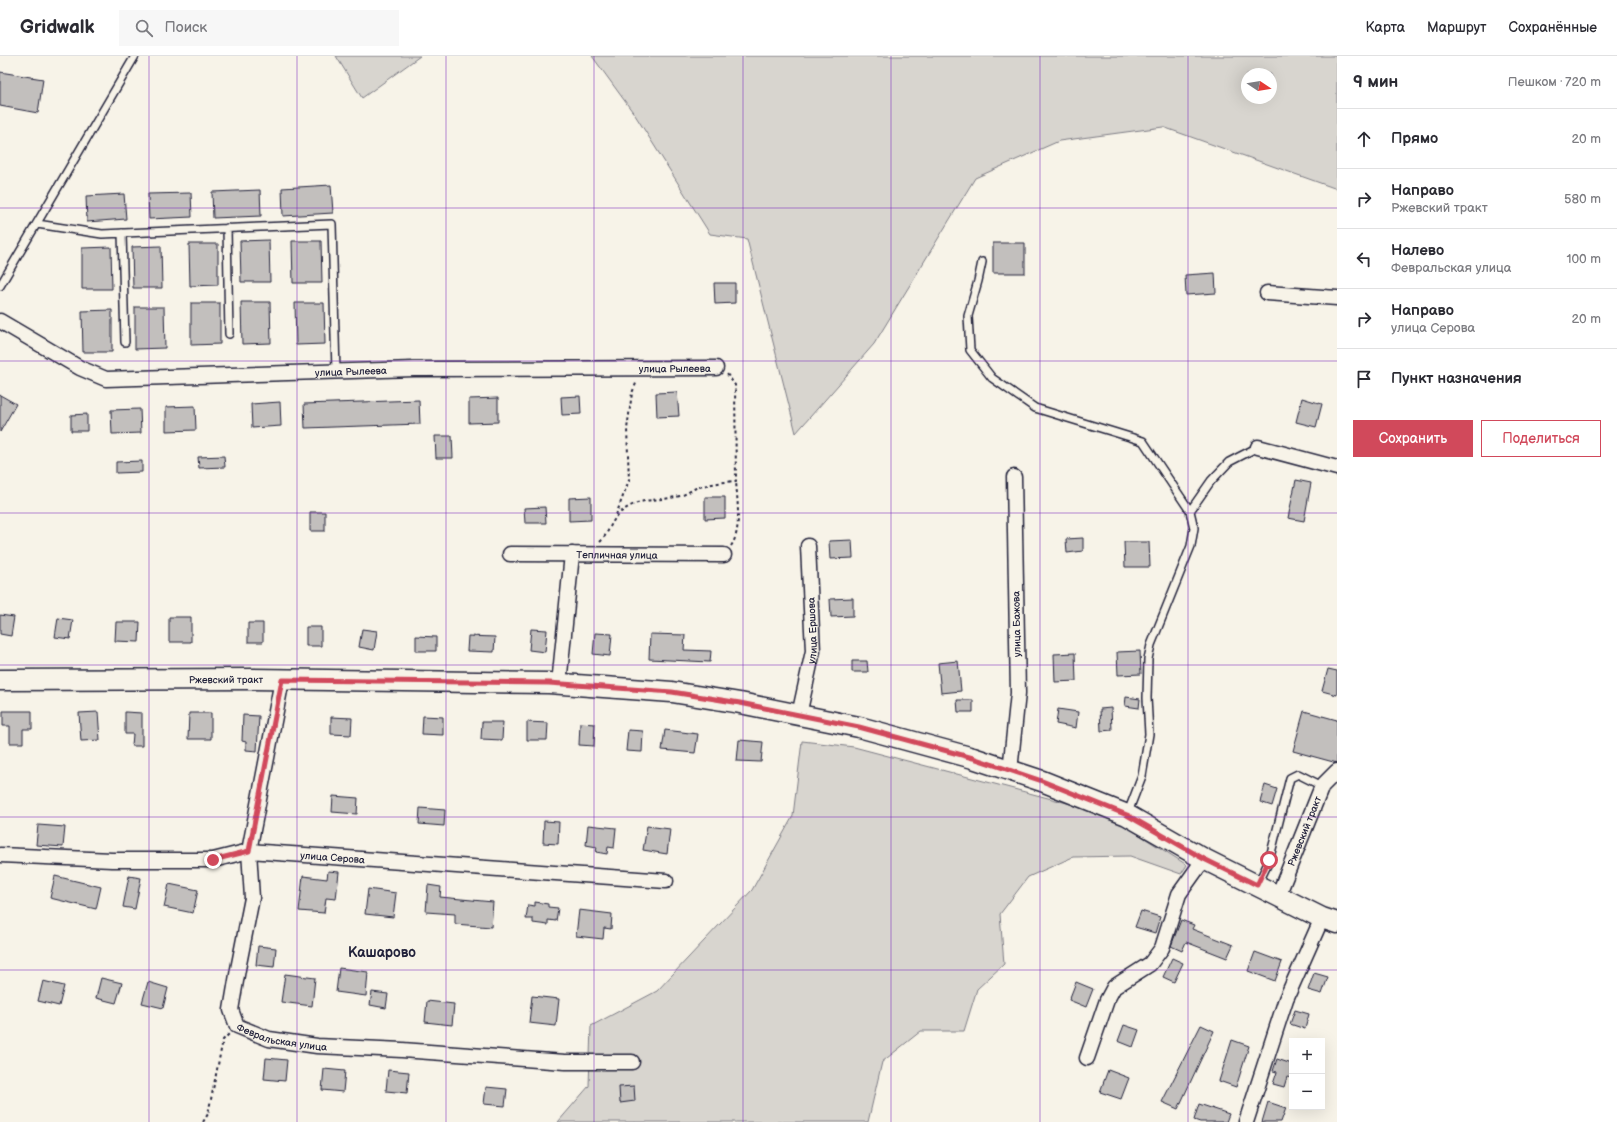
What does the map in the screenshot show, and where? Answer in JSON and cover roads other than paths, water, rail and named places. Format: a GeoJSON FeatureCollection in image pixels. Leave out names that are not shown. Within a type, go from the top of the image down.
{"type":"FeatureCollection","features":[{"type":"Feature","properties":{"kind":"main road","name":"Ржевский тракт"},"geometry":{"type":"LineString","coordinates":[[0,680],[282,680],[559,684],[672,692],[740,703],[859,727],[973,758],[1042,781],[1127,815],[1204,859],[1330,920]]}},
{"type":"Feature","properties":{"kind":"street"},"geometry":{"type":"LineString","coordinates":[[1267,293],[1337,298]]}},
{"type":"Feature","properties":{"kind":"street","name":"улица Рылеева"},"geometry":{"type":"LineString","coordinates":[[0,322],[80,368],[106,379],[414,369],[716,368]]}},
{"type":"Feature","properties":{"kind":"street"},"geometry":{"type":"LineString","coordinates":[[1258,447],[1337,468]]}},
{"type":"Feature","properties":{"kind":"street","name":"улица Бажова"},"geometry":{"type":"LineString","coordinates":[[1010,771],[1018,693],[1014,477]]}},
{"type":"Feature","properties":{"kind":"street","name":"улица Ершова"},"geometry":{"type":"LineString","coordinates":[[799,715],[814,651],[808,546]]}},
{"type":"Feature","properties":{"kind":"street","name":"Тепличная улица"},"geometry":{"type":"LineString","coordinates":[[510,554],[724,555]]}},
{"type":"Feature","properties":{"kind":"street"},"geometry":{"type":"LineString","coordinates":[[559,684],[572,554]]}},
{"type":"Feature","properties":{"kind":"street","name":"Февральская улица"},"geometry":{"type":"LineString","coordinates":[[282,680],[249,851],[252,898],[231,1010],[237,1026],[269,1039],[317,1046],[402,1050],[566,1062],[632,1062]]}},
{"type":"Feature","properties":{"kind":"street","name":"Ржевский тракт"},"geometry":{"type":"LineString","coordinates":[[1278,896],[1322,786],[1337,771]]}},
{"type":"Feature","properties":{"kind":"street","name":"улица Серова"},"geometry":{"type":"LineString","coordinates":[[0,855],[112,860],[213,860],[249,851],[666,881]]}},
{"type":"Feature","properties":{"kind":"street"},"geometry":{"type":"LineString","coordinates":[[1087,1058],[1107,1000],[1114,988],[1150,964],[1162,948],[1179,894],[1204,859]]}},
{"type":"Feature","properties":{"kind":"street"},"geometry":{"type":"LineString","coordinates":[[1246,1122],[1286,999],[1330,920]]}},
{"type":"Feature","properties":{"kind":"lane"},"geometry":{"type":"LineString","coordinates":[[0,286],[135,56]]}},
{"type":"Feature","properties":{"kind":"lane"},"geometry":{"type":"LineString","coordinates":[[37,224],[102,234],[332,224],[336,372]]}},
{"type":"Feature","properties":{"kind":"lane"},"geometry":{"type":"LineString","coordinates":[[227,228],[229,334]]}},
{"type":"Feature","properties":{"kind":"lane"},"geometry":{"type":"LineString","coordinates":[[122,233],[125,342]]}},
{"type":"Feature","properties":{"kind":"lane"},"geometry":{"type":"LineString","coordinates":[[982,262],[968,316],[970,350],[992,378],[1035,408],[1143,441],[1190,512],[1194,528],[1192,546],[1151,645],[1148,660],[1147,698],[1149,734],[1142,776],[1127,815]]}},
{"type":"Feature","properties":{"kind":"lane"},"geometry":{"type":"LineString","coordinates":[[1190,512],[1210,481],[1229,462],[1258,447]]}},
{"type":"Feature","properties":{"kind":"lane"},"geometry":{"type":"LineString","coordinates":[[1257,885],[1269,860],[1290,778],[1298,774],[1322,786]]}},
{"type":"Feature","properties":{"kind":"district","name":"Кашарово"},"geometry":{"type":"Point","coordinates":[382,952]}}]}
